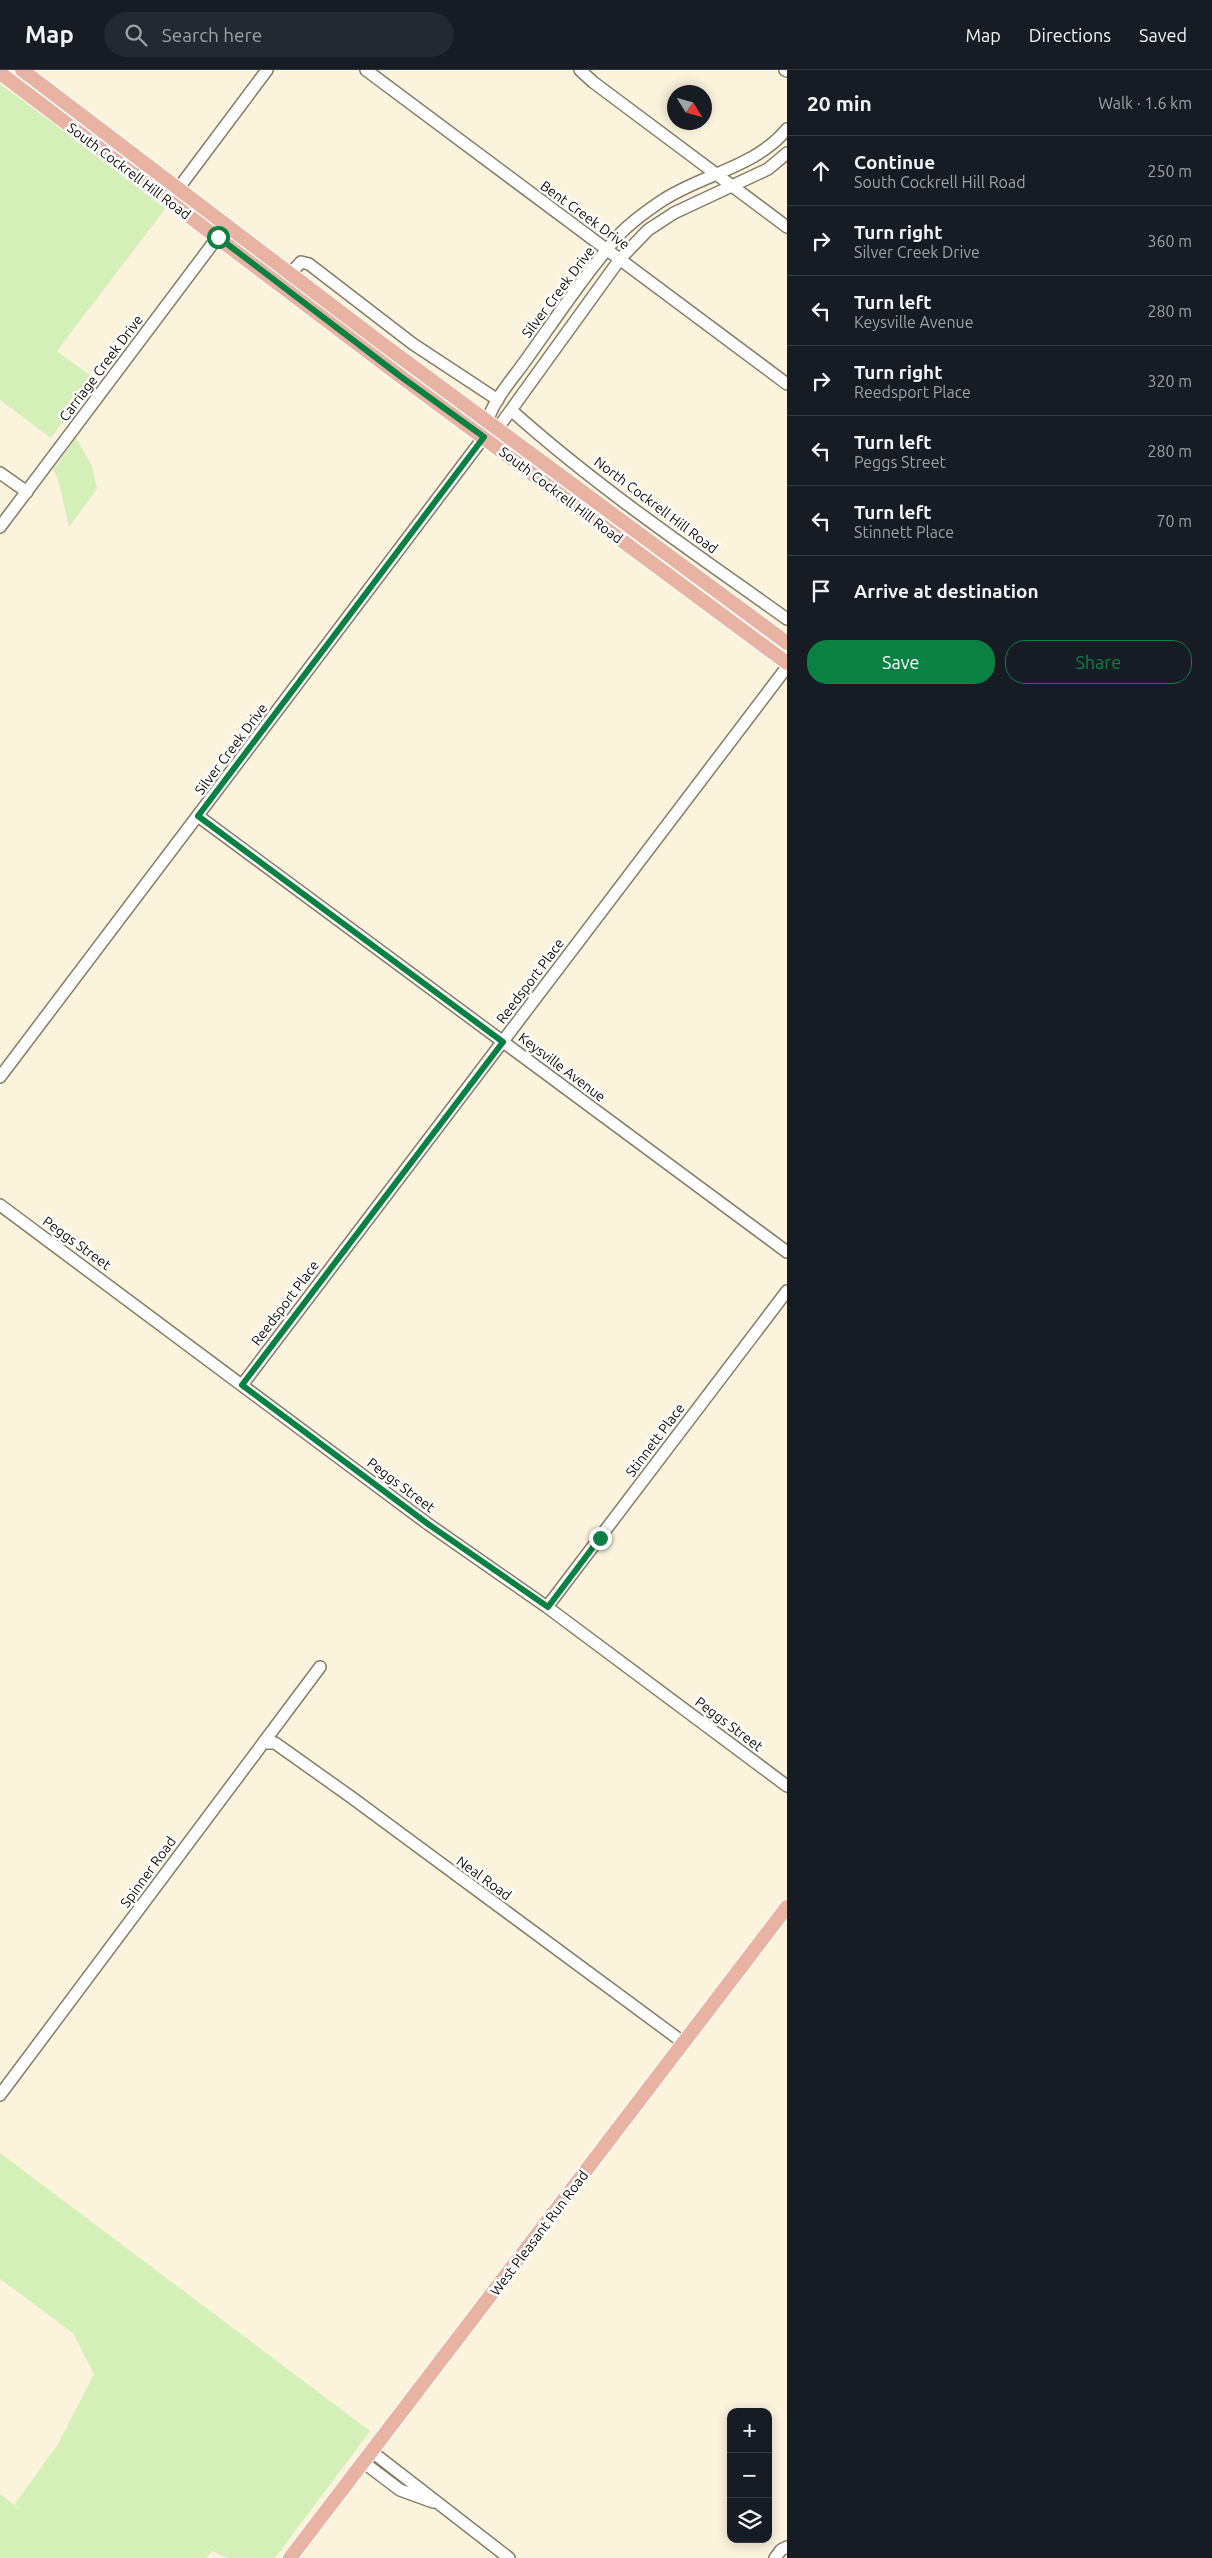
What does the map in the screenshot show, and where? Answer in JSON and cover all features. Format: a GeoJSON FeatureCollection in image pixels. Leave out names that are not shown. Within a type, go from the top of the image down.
{"type":"FeatureCollection","features":[{"type":"Feature","properties":{"kind":"main road","name":"South Cockrell Hill Road"},"geometry":{"type":"LineString","coordinates":[[22,70],[173,195]]}},
{"type":"Feature","properties":{"kind":"main road","name":"South Cockrell Hill Road"},"geometry":{"type":"LineString","coordinates":[[0,74],[173,195],[285,279],[492,424],[787,644]]}},
{"type":"Feature","properties":{"kind":"main road","name":"South Cockrell Hill Road"},"geometry":{"type":"LineString","coordinates":[[285,279],[400,376],[787,665]]}},
{"type":"Feature","properties":{"kind":"main road","name":"West Pleasant Run Road"},"geometry":{"type":"LineString","coordinates":[[290,2558],[787,1907]]}},
{"type":"Feature","properties":{"kind":"street"},"geometry":{"type":"LineString","coordinates":[[173,195],[267,70]]}},
{"type":"Feature","properties":{"kind":"street","name":"Bent Creek Drive"},"geometry":{"type":"LineString","coordinates":[[366,70],[787,384]]}},
{"type":"Feature","properties":{"kind":"street"},"geometry":{"type":"LineString","coordinates":[[580,70],[787,227]]}},
{"type":"Feature","properties":{"kind":"street","name":"Silver Creek Drive"},"geometry":{"type":"LineString","coordinates":[[0,1077],[484,437],[492,424],[498,400],[607,251],[633,222],[665,198],[760,154],[787,129]]}},
{"type":"Feature","properties":{"kind":"street","name":"Silver Creek Drive"},"geometry":{"type":"LineString","coordinates":[[492,424],[511,410],[620,259],[648,230],[674,213],[768,169],[787,153]]}},
{"type":"Feature","properties":{"kind":"street","name":"Carriage Creek Drive"},"geometry":{"type":"LineString","coordinates":[[0,527],[222,232]]}},
{"type":"Feature","properties":{"kind":"street"},"geometry":{"type":"LineString","coordinates":[[285,279],[301,262],[309,264],[413,344],[498,400]]}},
{"type":"Feature","properties":{"kind":"street","name":"North Cockrell Hill Road"},"geometry":{"type":"LineString","coordinates":[[511,410],[540,436],[680,542],[787,619]]}},
{"type":"Feature","properties":{"kind":"street"},"geometry":{"type":"LineString","coordinates":[[0,473],[27,492]]}},
{"type":"Feature","properties":{"kind":"street"},"geometry":{"type":"LineString","coordinates":[[670,556],[680,542]]}},
{"type":"Feature","properties":{"kind":"street","name":"Reedsport Place"},"geometry":{"type":"LineString","coordinates":[[242,1385],[787,665]]}},
{"type":"Feature","properties":{"kind":"street","name":"Keysville Avenue"},"geometry":{"type":"LineString","coordinates":[[198,816],[787,1252]]}},
{"type":"Feature","properties":{"kind":"street","name":"Peggs Street"},"geometry":{"type":"LineString","coordinates":[[0,1205],[428,1524],[548,1607],[787,1786]]}},
{"type":"Feature","properties":{"kind":"street","name":"Stinnett Place"},"geometry":{"type":"LineString","coordinates":[[548,1607],[787,1291]]}},
{"type":"Feature","properties":{"kind":"street","name":"Spinner Road"},"geometry":{"type":"LineString","coordinates":[[0,2095],[320,1667]]}},
{"type":"Feature","properties":{"kind":"street","name":"Neal Road"},"geometry":{"type":"LineString","coordinates":[[264,1743],[275,1744],[351,1797],[684,2043]]}},
{"type":"Feature","properties":{"kind":"street"},"geometry":{"type":"LineString","coordinates":[[367,2456],[400,2490],[444,2506],[509,2558]]}},
{"type":"Feature","properties":{"kind":"street"},"geometry":{"type":"LineString","coordinates":[[775,2558],[787,2547]]}},
{"type":"Feature","properties":{"kind":"green space"},"geometry":{"type":"Polygon","coordinates":[[[0,84],[168,205],[57,351],[95,379],[51,438],[0,400],[0,84]]]}},
{"type":"Feature","properties":{"kind":"green space"},"geometry":{"type":"Polygon","coordinates":[[[76,438],[92,466],[97,489],[69,527],[58,479],[53,470],[76,438]]]}},
{"type":"Feature","properties":{"kind":"green space"},"geometry":{"type":"Polygon","coordinates":[[[0,2153],[370,2431],[275,2558],[228,2558],[212,2551],[206,2558],[0,2558],[0,2494],[24,2512],[15,2504],[58,2444],[94,2374],[73,2333],[0,2279],[0,2153]]]}},
{"type":"Feature","properties":{"kind":"route"},"geometry":{"type":"LineString","coordinates":[[218,237],[400,376],[484,437],[198,816],[503,1042],[242,1385],[428,1524],[548,1607],[600,1538]]}}]}
